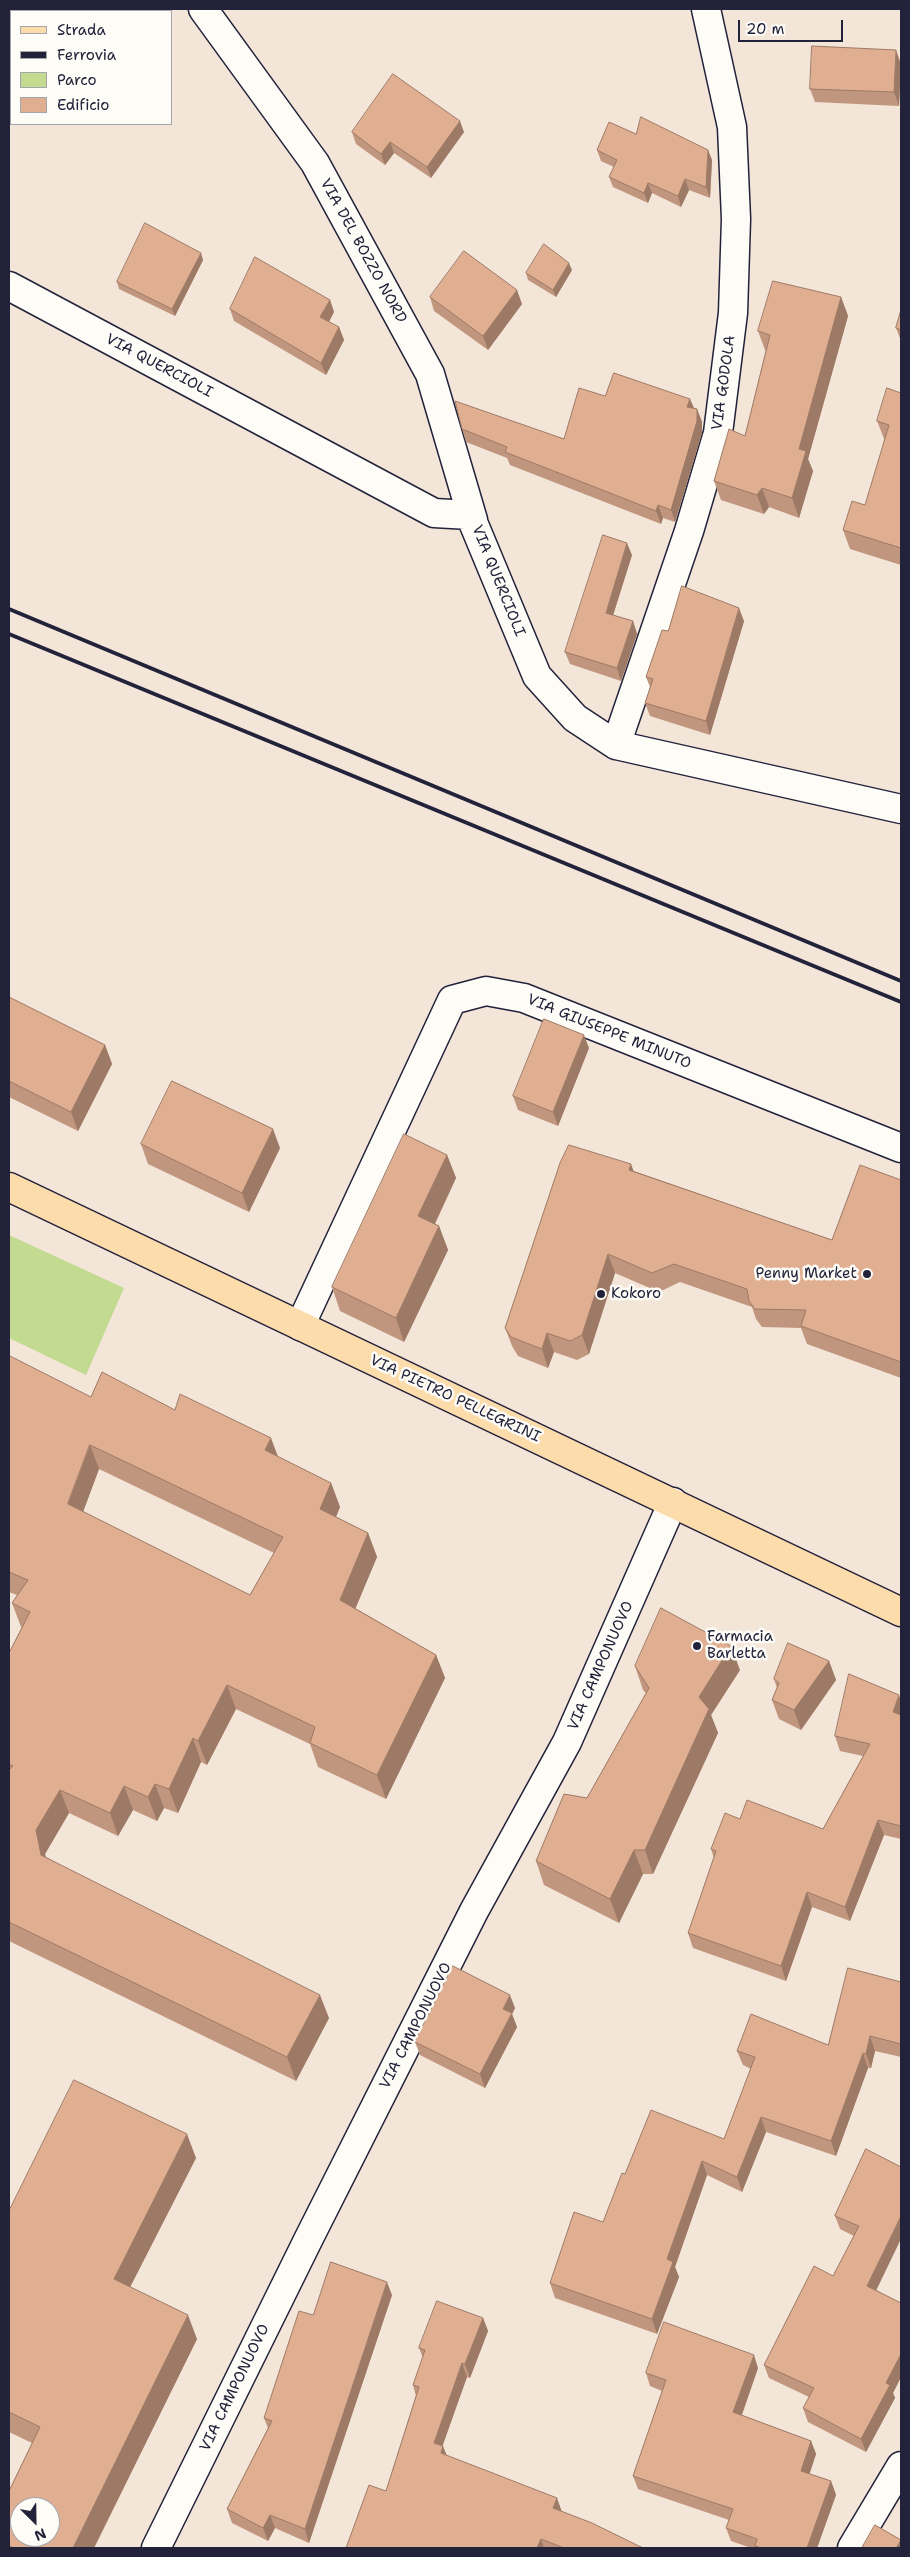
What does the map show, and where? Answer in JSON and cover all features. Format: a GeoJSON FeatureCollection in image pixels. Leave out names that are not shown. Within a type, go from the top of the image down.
{"type":"FeatureCollection","features":[{"type":"Feature","properties":{"kind":"main road","name":"VIA PIETRO PELLEGRINI"},"geometry":{"type":"LineString","coordinates":[[9,1187],[901,1612]]}},
{"type":"Feature","properties":{"kind":"street","name":"VIA DEL BOZZO NORD"},"geometry":{"type":"LineString","coordinates":[[203,9],[315,163],[430,374],[473,520]]}},
{"type":"Feature","properties":{"kind":"street","name":"VIA GODOLA"},"geometry":{"type":"LineString","coordinates":[[616,745],[688,531],[718,433],[732,322],[736,219],[732,127],[706,9]]}},
{"type":"Feature","properties":{"kind":"street","name":"VIA QUERCIOLI"},"geometry":{"type":"LineString","coordinates":[[9,286],[434,513],[470,515],[537,676],[575,718],[616,745],[901,809]]}},
{"type":"Feature","properties":{"kind":"street","name":"VIA GIUSEPPE MINUTO"},"geometry":{"type":"LineString","coordinates":[[300,1326],[452,1000],[486,991],[524,998],[901,1148]]}},
{"type":"Feature","properties":{"kind":"street","name":"VIA CAMPONUOVO"},"geometry":{"type":"LineString","coordinates":[[156,2548],[474,1910],[567,1742],[673,1502]]}},
{"type":"Feature","properties":{"kind":"street"},"geometry":{"type":"LineString","coordinates":[[852,2548],[901,2466]]}},
{"type":"Feature","properties":{"kind":"green space"},"geometry":{"type":"Polygon","coordinates":[[[9,1235],[124,1288],[86,1375],[9,1338],[9,1235]]]}},
{"type":"Feature","properties":{"kind":"building"},"geometry":{"type":"Polygon","coordinates":[[[812,46],[896,50],[894,92],[810,89],[812,46]]]}},
{"type":"Feature","properties":{"kind":"building"},"geometry":{"type":"Polygon","coordinates":[[[393,74],[460,121],[427,167],[390,142],[381,154],[352,132],[393,74]]]}},
{"type":"Feature","properties":{"kind":"building"},"geometry":{"type":"Polygon","coordinates":[[[641,117],[708,150],[706,187],[685,179],[678,196],[648,183],[644,193],[609,177],[617,160],[597,150],[609,122],[636,134],[641,117]]]}},
{"type":"Feature","properties":{"kind":"building"},"geometry":{"type":"Polygon","coordinates":[[[145,223],[201,253],[172,309],[117,282],[145,223]]]}},
{"type":"Feature","properties":{"kind":"building"},"geometry":{"type":"Polygon","coordinates":[[[544,244],[569,263],[553,290],[526,273],[544,244]]]}},
{"type":"Feature","properties":{"kind":"building"},"geometry":{"type":"Polygon","coordinates":[[[464,251],[517,290],[483,336],[430,297],[464,251]]]}},
{"type":"Feature","properties":{"kind":"building"},"geometry":{"type":"Polygon","coordinates":[[[255,257],[330,300],[320,317],[339,327],[321,363],[230,309],[255,257]]]}},
{"type":"Feature","properties":{"kind":"building"},"geometry":{"type":"Polygon","coordinates":[[[773,281],[841,297],[799,449],[806,451],[792,498],[762,488],[757,495],[714,481],[729,429],[745,436],[770,335],[758,331],[773,281]]]}},
{"type":"Feature","properties":{"kind":"building"},"geometry":{"type":"Polygon","coordinates":[[[901,310],[901,330],[896,328],[901,310]]]}},
{"type":"Feature","properties":{"kind":"building"},"geometry":{"type":"Polygon","coordinates":[[[614,373],[690,399],[687,407],[697,409],[697,421],[671,510],[658,505],[656,511],[505,452],[507,447],[462,429],[455,401],[564,439],[579,388],[605,396],[614,373]]]}},
{"type":"Feature","properties":{"kind":"building"},"geometry":{"type":"Polygon","coordinates":[[[887,388],[901,393],[901,548],[843,530],[852,501],[865,505],[889,425],[877,421],[887,388]]]}},
{"type":"Feature","properties":{"kind":"building"},"geometry":{"type":"Polygon","coordinates":[[[603,535],[627,543],[606,613],[633,621],[617,668],[565,652],[603,535]]]}},
{"type":"Feature","properties":{"kind":"building"},"geometry":{"type":"Polygon","coordinates":[[[682,586],[739,608],[706,721],[645,703],[653,679],[646,677],[662,630],[668,631],[682,586]]]}},
{"type":"Feature","properties":{"kind":"building"},"geometry":{"type":"Polygon","coordinates":[[[9,997],[105,1045],[71,1112],[9,1081],[9,997]]]}},
{"type":"Feature","properties":{"kind":"building"},"geometry":{"type":"Polygon","coordinates":[[[544,1019],[584,1035],[553,1112],[513,1096],[544,1019]]]}},
{"type":"Feature","properties":{"kind":"building"},"geometry":{"type":"Polygon","coordinates":[[[172,1081],[273,1129],[242,1193],[141,1144],[172,1081]]]}},
{"type":"Feature","properties":{"kind":"building"},"geometry":{"type":"Polygon","coordinates":[[[404,1134],[447,1155],[418,1216],[439,1226],[396,1318],[332,1287],[404,1134]]]}},
{"type":"Feature","properties":{"kind":"building"},"geometry":{"type":"Polygon","coordinates":[[[569,1145],[631,1164],[629,1170],[832,1240],[860,1165],[901,1180],[901,1362],[801,1326],[806,1310],[755,1309],[749,1301],[747,1289],[674,1264],[652,1273],[608,1254],[582,1335],[570,1341],[547,1333],[542,1349],[511,1337],[505,1328],[560,1163],[569,1145]]]}},
{"type":"Feature","properties":{"kind":"building"},"geometry":{"type":"Polygon","coordinates":[[[10,1356],[91,1397],[102,1372],[175,1410],[180,1394],[271,1438],[265,1450],[331,1483],[320,1509],[368,1533],[340,1600],[436,1655],[377,1775],[310,1743],[315,1727],[227,1685],[198,1741],[193,1738],[169,1789],[155,1784],[148,1797],[124,1786],[110,1813],[60,1790],[36,1830],[41,1855],[320,1995],[287,2057],[9,1922],[9,1770],[13,1766],[9,1764],[9,1653],[30,1612],[12,1603],[28,1580],[9,1572],[10,1356]],[[90,1445],[68,1504],[250,1595],[283,1537],[90,1445]]]}},
{"type":"Feature","properties":{"kind":"building"},"geometry":{"type":"Polygon","coordinates":[[[661,1608],[731,1646],[699,1697],[709,1709],[645,1850],[634,1850],[610,1899],[536,1861],[564,1794],[587,1798],[649,1688],[635,1666],[661,1608]]]}},
{"type":"Feature","properties":{"kind":"building"},"geometry":{"type":"Polygon","coordinates":[[[788,1643],[829,1661],[794,1710],[772,1700],[779,1683],[774,1679],[788,1643]]]}},
{"type":"Feature","properties":{"kind":"building"},"geometry":{"type":"Polygon","coordinates":[[[849,1674],[899,1695],[893,1712],[901,1715],[901,1826],[878,1820],[845,1907],[807,1892],[781,1966],[688,1933],[716,1851],[711,1849],[725,1813],[740,1819],[747,1800],[823,1829],[870,1744],[835,1736],[849,1674]]]}},
{"type":"Feature","properties":{"kind":"building"},"geometry":{"type":"Polygon","coordinates":[[[453,1966],[510,1995],[503,2009],[512,2013],[480,2074],[415,2042],[453,1966]]]}},
{"type":"Feature","properties":{"kind":"building"},"geometry":{"type":"Polygon","coordinates":[[[848,1968],[901,1982],[901,2044],[870,2036],[866,2054],[863,2053],[831,2141],[761,2117],[737,2177],[702,2161],[667,2259],[673,2262],[652,2319],[550,2283],[574,2212],[603,2222],[622,2173],[625,2174],[651,2110],[724,2139],[755,2057],[737,2051],[751,2014],[828,2045],[848,1968]]]}},
{"type":"Feature","properties":{"kind":"building"},"geometry":{"type":"Polygon","coordinates":[[[74,2080],[187,2134],[114,2279],[188,2315],[73,2548],[12,2547],[60,2547],[60,2497],[10,2497],[9,2546],[9,2491],[40,2427],[9,2412],[9,2211],[74,2080]]]}},
{"type":"Feature","properties":{"kind":"building"},"geometry":{"type":"Polygon","coordinates":[[[866,2149],[901,2167],[901,2216],[867,2286],[901,2303],[901,2354],[886,2383],[890,2385],[861,2439],[803,2408],[814,2388],[764,2365],[814,2266],[833,2276],[859,2226],[835,2216],[866,2149]]]}},
{"type":"Feature","properties":{"kind":"building"},"geometry":{"type":"Polygon","coordinates":[[[331,2262],[387,2282],[305,2529],[270,2515],[263,2528],[227,2509],[272,2421],[264,2418],[299,2311],[313,2315],[331,2262]]]}},
{"type":"Feature","properties":{"kind":"building"},"geometry":{"type":"Polygon","coordinates":[[[437,2301],[483,2318],[465,2364],[462,2363],[434,2443],[443,2446],[441,2453],[557,2498],[553,2508],[592,2523],[643,2548],[564,2548],[541,2539],[537,2548],[346,2548],[369,2485],[386,2491],[419,2387],[413,2385],[425,2350],[419,2348],[437,2301]]]}},
{"type":"Feature","properties":{"kind":"building"},"geometry":{"type":"Polygon","coordinates":[[[664,2322],[754,2355],[733,2412],[811,2441],[801,2471],[831,2481],[807,2548],[762,2548],[755,2546],[757,2539],[726,2528],[733,2509],[633,2476],[666,2380],[646,2373],[664,2322]]]}},
{"type":"Feature","properties":{"kind":"building"},"geometry":{"type":"Polygon","coordinates":[[[875,2525],[901,2540],[896,2548],[862,2548],[875,2525]]]}},
{"type":"Feature","properties":{"kind":"railway"},"geometry":{"type":"LineString","coordinates":[[9,609],[901,981]]}},
{"type":"Feature","properties":{"kind":"railway"},"geometry":{"type":"LineString","coordinates":[[9,634],[901,1002]]}},
{"type":"Feature","properties":{"kind":"place","name":"Penny Market"},"geometry":{"type":"Point","coordinates":[867,1274]}},
{"type":"Feature","properties":{"kind":"place","name":"Kokoro"},"geometry":{"type":"Point","coordinates":[601,1294]}},
{"type":"Feature","properties":{"kind":"place","name":"Farmacia Barletta"},"geometry":{"type":"Point","coordinates":[697,1646]}}]}
